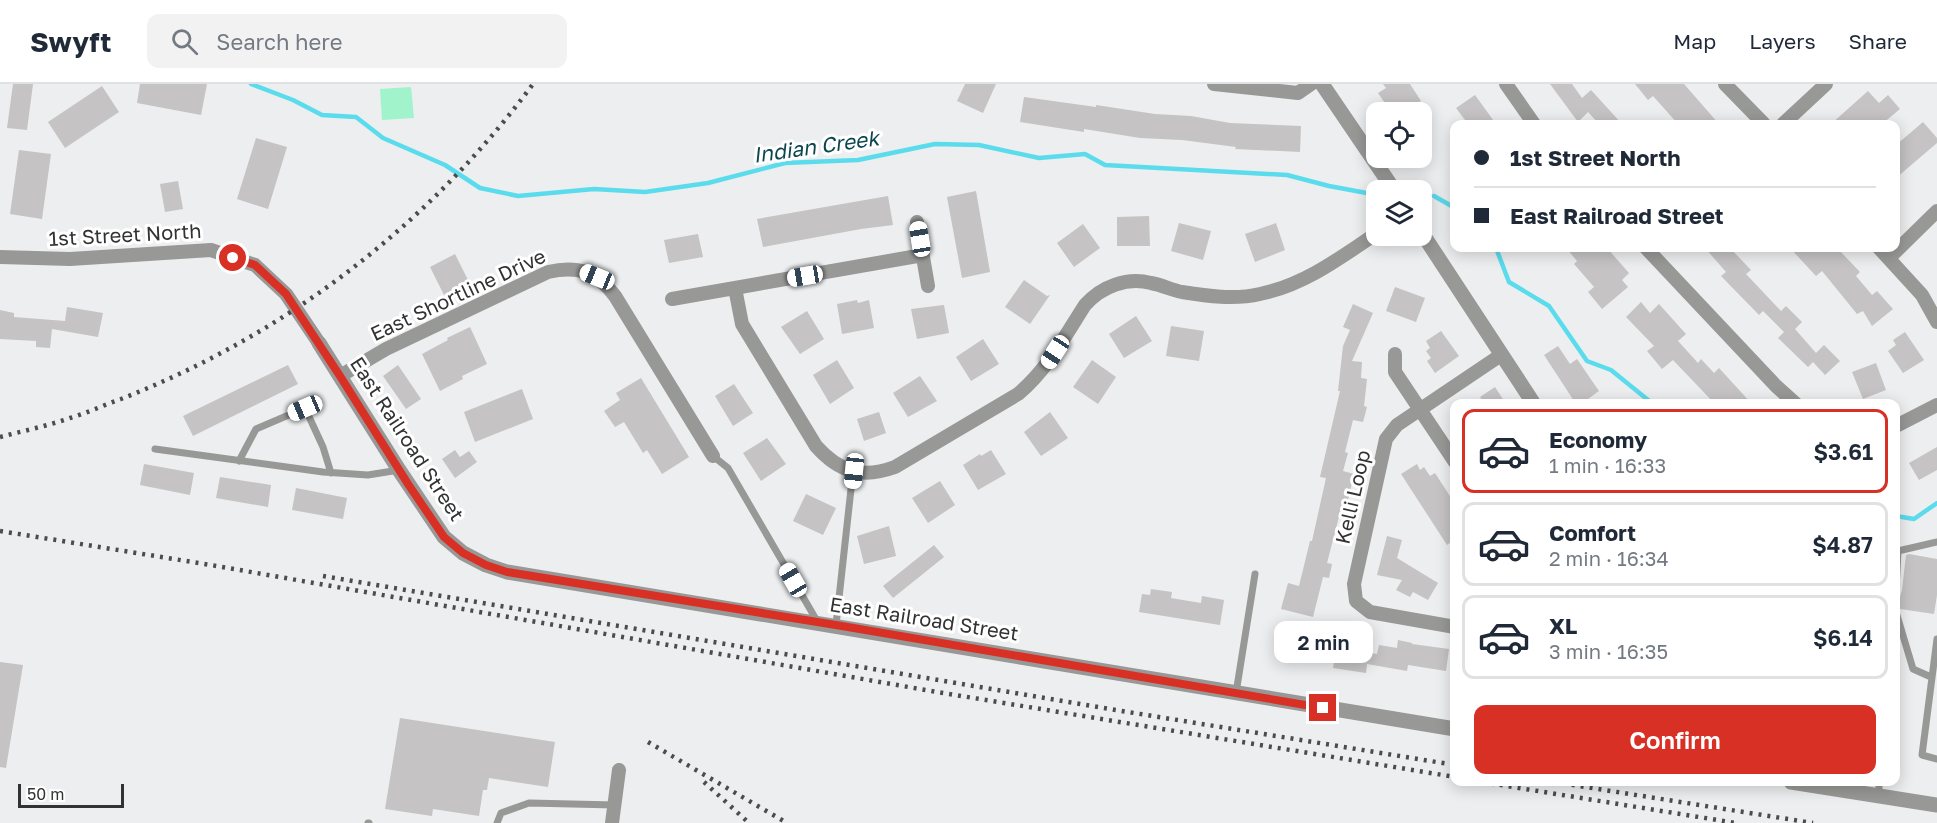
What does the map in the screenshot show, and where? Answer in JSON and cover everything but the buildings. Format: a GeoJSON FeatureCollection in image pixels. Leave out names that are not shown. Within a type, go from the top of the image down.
{"type":"FeatureCollection","features":[{"type":"Feature","properties":{"kind":"street"},"geometry":{"type":"LineString","coordinates":[[1215,84],[1298,93],[1311,84]]}},
{"type":"Feature","properties":{"kind":"street"},"geometry":{"type":"LineString","coordinates":[[1322,84],[1387,180]]}},
{"type":"Feature","properties":{"kind":"street"},"geometry":{"type":"LineString","coordinates":[[1506,84],[1531,120]]}},
{"type":"Feature","properties":{"kind":"street"},"geometry":{"type":"LineString","coordinates":[[1725,84],[1760,120]]}},
{"type":"Feature","properties":{"kind":"street"},"geometry":{"type":"LineString","coordinates":[[1787,120],[1826,84]]}},
{"type":"Feature","properties":{"kind":"street"},"geometry":{"type":"LineString","coordinates":[[1900,240],[1937,211]]}},
{"type":"Feature","properties":{"kind":"street"},"geometry":{"type":"LineString","coordinates":[[917,222],[928,286]]}},
{"type":"Feature","properties":{"kind":"street"},"geometry":{"type":"LineString","coordinates":[[735,288],[742,324],[816,446],[840,467],[868,473],[882,472],[895,467],[1018,394],[1045,367],[1085,305],[1103,290],[1118,283],[1138,280],[1210,297],[1260,294],[1298,282],[1366,240]]}},
{"type":"Feature","properties":{"kind":"street"},"geometry":{"type":"LineString","coordinates":[[1430,246],[1531,399]]}},
{"type":"Feature","properties":{"kind":"street","name":"1st Street North"},"geometry":{"type":"LineString","coordinates":[[0,257],[70,259],[211,250],[255,265],[286,294],[320,343]]}},
{"type":"Feature","properties":{"kind":"street"},"geometry":{"type":"LineString","coordinates":[[1650,252],[1790,399]]}},
{"type":"Feature","properties":{"kind":"street"},"geometry":{"type":"LineString","coordinates":[[1884,253],[1922,295],[1937,322]]}},
{"type":"Feature","properties":{"kind":"street"},"geometry":{"type":"LineString","coordinates":[[672,299],[923,255]]}},
{"type":"Feature","properties":{"kind":"street","name":"East Shortline Drive"},"geometry":{"type":"LineString","coordinates":[[340,376],[386,349],[548,272],[563,268],[580,270],[597,277],[615,296],[713,456]]}},
{"type":"Feature","properties":{"kind":"street","name":"East Railroad Street"},"geometry":{"type":"LineString","coordinates":[[320,343],[399,470],[444,537],[463,553],[486,565],[507,572],[1450,728]]}},
{"type":"Feature","properties":{"kind":"street"},"geometry":{"type":"LineString","coordinates":[[1395,354],[1395,372],[1450,454]]}},
{"type":"Feature","properties":{"kind":"street","name":"Kelli Loop"},"geometry":{"type":"LineString","coordinates":[[1450,626],[1370,612],[1356,602],[1354,584],[1386,439],[1397,425],[1501,355]]}},
{"type":"Feature","properties":{"kind":"street"},"geometry":{"type":"LineString","coordinates":[[1900,424],[1937,405]]}},
{"type":"Feature","properties":{"kind":"street"},"geometry":{"type":"LineString","coordinates":[[612,823],[619,770]]}},
{"type":"Feature","properties":{"kind":"street"},"geometry":{"type":"LineString","coordinates":[[1841,786],[1879,789],[1937,805]]}},
{"type":"Feature","properties":{"kind":"lane"},"geometry":{"type":"LineString","coordinates":[[239,461],[256,429],[305,408],[323,447],[331,473]]}},
{"type":"Feature","properties":{"kind":"lane"},"geometry":{"type":"LineString","coordinates":[[155,449],[331,473],[368,475],[399,470]]}},
{"type":"Feature","properties":{"kind":"lane"},"geometry":{"type":"LineString","coordinates":[[713,456],[728,468],[818,623]]}},
{"type":"Feature","properties":{"kind":"lane"},"geometry":{"type":"LineString","coordinates":[[836,625],[854,471]]}},
{"type":"Feature","properties":{"kind":"lane"},"geometry":{"type":"LineString","coordinates":[[1900,551],[1937,542]]}},
{"type":"Feature","properties":{"kind":"lane"},"geometry":{"type":"LineString","coordinates":[[1236,693],[1255,574]]}},
{"type":"Feature","properties":{"kind":"lane"},"geometry":{"type":"LineString","coordinates":[[1900,625],[1913,669],[1931,677]]}},
{"type":"Feature","properties":{"kind":"lane"},"geometry":{"type":"LineString","coordinates":[[1937,639],[1922,755],[1937,759]]}},
{"type":"Feature","properties":{"kind":"lane"},"geometry":{"type":"LineString","coordinates":[[497,823],[501,813],[529,803],[615,805]]}},
{"type":"Feature","properties":{"kind":"green space"},"geometry":{"type":"Polygon","coordinates":[[[411,87],[414,118],[382,120],[380,89],[411,87]]]}},
{"type":"Feature","properties":{"kind":"waterway","name":"Indian Creek"},"geometry":{"type":"LineString","coordinates":[[251,84],[293,100],[322,115],[356,117],[383,138],[445,165],[480,188],[518,196],[594,189],[645,192],[708,183],[785,163],[858,160],[935,144],[979,145],[1039,158],[1085,154],[1105,165],[1287,175],[1366,193]]}},
{"type":"Feature","properties":{"kind":"waterway","name":"Indian Creek"},"geometry":{"type":"LineString","coordinates":[[1434,196],[1450,205]]}},
{"type":"Feature","properties":{"kind":"waterway","name":"Indian Creek"},"geometry":{"type":"LineString","coordinates":[[1498,252],[1509,282],[1549,306],[1587,361],[1611,370],[1647,399]]}},
{"type":"Feature","properties":{"kind":"waterway","name":"Indian Creek"},"geometry":{"type":"LineString","coordinates":[[1900,517],[1914,519],[1937,503]]}},
{"type":"Feature","properties":{"kind":"railway"},"geometry":{"type":"LineString","coordinates":[[0,437],[53,424],[121,399],[181,373],[240,343],[296,309],[349,271],[400,229],[492,136],[533,84]]}},
{"type":"Feature","properties":{"kind":"railway"},"geometry":{"type":"LineString","coordinates":[[0,531],[211,565],[937,692],[1450,776]]}},
{"type":"Feature","properties":{"kind":"railway"},"geometry":{"type":"LineString","coordinates":[[323,576],[1450,764]]}},
{"type":"Feature","properties":{"kind":"railway"},"geometry":{"type":"LineString","coordinates":[[648,742],[787,823]]}},
{"type":"Feature","properties":{"kind":"railway"},"geometry":{"type":"LineString","coordinates":[[704,782],[749,823]]}},
{"type":"Feature","properties":{"kind":"railway"},"geometry":{"type":"LineString","coordinates":[[1507,786],[1736,823]]}},
{"type":"Feature","properties":{"kind":"railway"},"geometry":{"type":"LineString","coordinates":[[1579,786],[1813,823]]}},
{"type":"Feature","properties":{"kind":"route"},"geometry":{"type":"LineString","coordinates":[[233,258],[255,265],[286,294],[444,537],[463,553],[486,565],[507,572],[836,625],[1323,708]]}}]}
